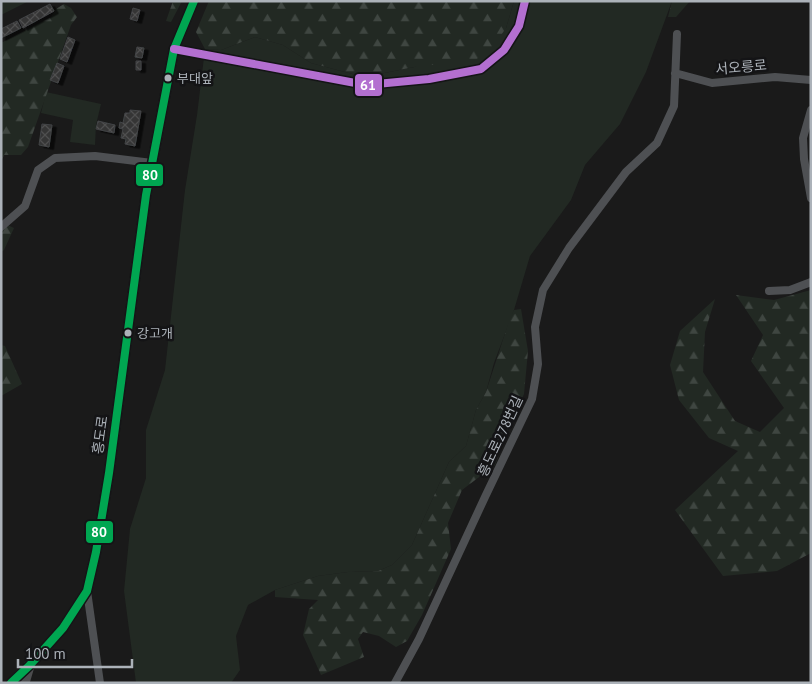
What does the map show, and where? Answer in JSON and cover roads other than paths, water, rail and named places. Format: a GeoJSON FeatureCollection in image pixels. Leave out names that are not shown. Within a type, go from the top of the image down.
{"type":"FeatureCollection","features":[{"type":"Feature","properties":{"kind":"main road"},"geometry":{"type":"LineString","coordinates":[[24,683],[29,666]]}},
{"type":"Feature","properties":{"kind":"street","name":"흥도로"},"geometry":{"type":"LineString","coordinates":[[11,683],[63,628],[87,591],[96,552],[108,473],[146,195],[174,49],[194,1]]}},
{"type":"Feature","properties":{"kind":"street"},"geometry":{"type":"LineString","coordinates":[[174,49],[366,85],[429,79],[481,69],[504,50],[519,26],[525,1]]}},
{"type":"Feature","properties":{"kind":"street","name":"흥도로278번길"},"geometry":{"type":"LineString","coordinates":[[395,683],[419,639],[484,497],[532,399],[538,364],[535,327],[543,290],[568,248],[626,172],[656,142],[674,106],[677,34]]}},
{"type":"Feature","properties":{"kind":"street","name":"서오릉로"},"geometry":{"type":"LineString","coordinates":[[675,73],[712,84],[775,77],[811,80]]}},
{"type":"Feature","properties":{"kind":"street"},"geometry":{"type":"LineString","coordinates":[[811,110],[803,138],[804,159],[811,198]]}},
{"type":"Feature","properties":{"kind":"street"},"geometry":{"type":"LineString","coordinates":[[1,227],[25,206],[38,170],[55,158],[94,156],[152,163]]}},
{"type":"Feature","properties":{"kind":"street"},"geometry":{"type":"LineString","coordinates":[[769,291],[790,290],[811,282]]}},
{"type":"Feature","properties":{"kind":"street"},"geometry":{"type":"LineString","coordinates":[[87,591],[100,683]]}},
{"type":"Feature","properties":{"kind":"place","name":"부대앞"},"geometry":{"type":"Point","coordinates":[168,78]}},
{"type":"Feature","properties":{"kind":"place","name":"강고개"},"geometry":{"type":"Point","coordinates":[128,333]}}]}
